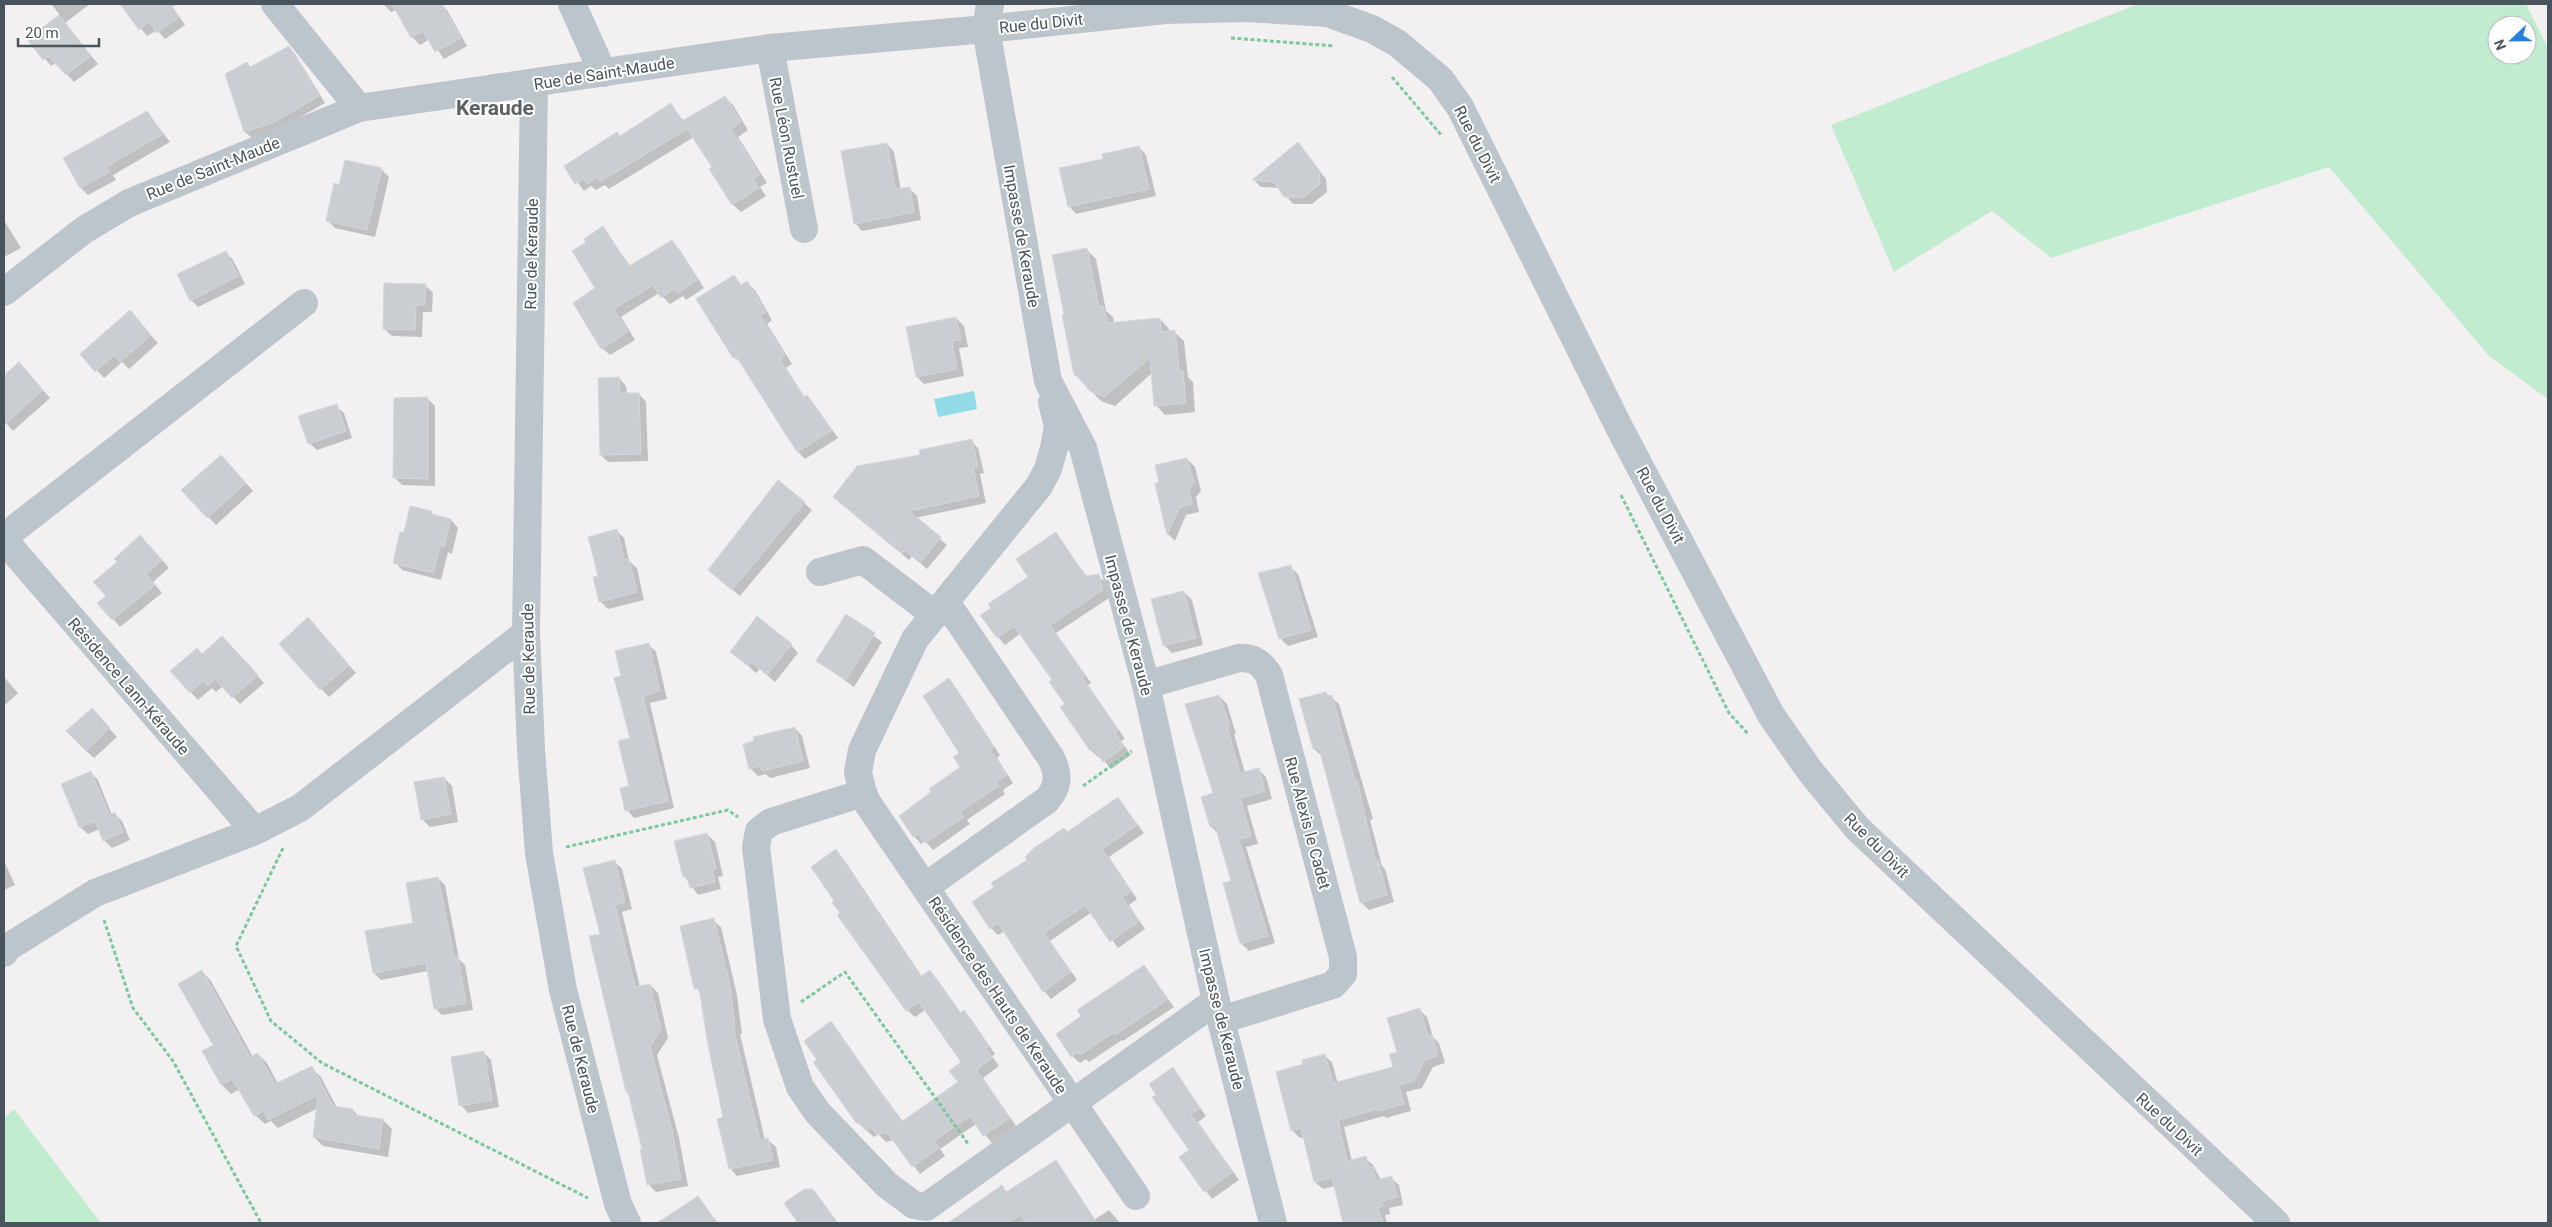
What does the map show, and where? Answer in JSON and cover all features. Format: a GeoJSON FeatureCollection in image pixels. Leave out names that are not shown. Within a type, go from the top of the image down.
{"type":"FeatureCollection","features":[{"type":"Feature","properties":{"kind":"street"},"geometry":{"type":"LineString","coordinates":[[275,4],[359,108]]}},
{"type":"Feature","properties":{"kind":"street"},"geometry":{"type":"LineString","coordinates":[[572,4],[603,73]]}},
{"type":"Feature","properties":{"kind":"street","name":"Rue du Divit"},"geometry":{"type":"LineString","coordinates":[[988,16],[1247,8],[1328,13],[1372,29],[1397,43],[1440,79],[1460,107],[1620,429],[1767,706],[1810,771],[1856,828],[2276,1223]]}},
{"type":"Feature","properties":{"kind":"street","name":"Rue de Saint-Maude"},"geometry":{"type":"LineString","coordinates":[[4,292],[84,230],[129,203],[359,108],[534,84],[988,16]]}},
{"type":"Feature","properties":{"kind":"street","name":"Impasse de Keraude"},"geometry":{"type":"LineString","coordinates":[[988,16],[1048,381],[1083,448],[1146,685],[1218,1010],[1273,1223]]}},
{"type":"Feature","properties":{"kind":"street","name":"Rue Léon Rustuel"},"geometry":{"type":"LineString","coordinates":[[770,48],[804,229]]}},
{"type":"Feature","properties":{"kind":"street","name":"Rue de Keraude"},"geometry":{"type":"LineString","coordinates":[[534,84],[526,633],[531,749],[539,853],[562,990],[622,1213]]}},
{"type":"Feature","properties":{"kind":"street","name":"Résidence Lann-Kéraude"},"geometry":{"type":"LineString","coordinates":[[255,832],[4,539],[304,303]]}},
{"type":"Feature","properties":{"kind":"street","name":"Résidence des Hauts de Keraude"},"geometry":{"type":"LineString","coordinates":[[1048,381],[1058,426],[1048,469],[1025,505],[915,639],[862,750],[858,772],[863,793],[1136,1196]]}},
{"type":"Feature","properties":{"kind":"street"},"geometry":{"type":"LineString","coordinates":[[820,572],[863,560],[940,608],[1051,758],[1056,770],[1057,781]]}},
{"type":"Feature","properties":{"kind":"street"},"geometry":{"type":"LineString","coordinates":[[4,953],[7,948],[95,893],[255,832],[300,808],[526,633]]}},
{"type":"Feature","properties":{"kind":"street","name":"Rue Alexis le Cadet"},"geometry":{"type":"LineString","coordinates":[[1146,685],[1239,658],[1254,659],[1262,666],[1268,675],[1344,957],[1343,974],[1333,985],[1218,1010]]}},
{"type":"Feature","properties":{"kind":"street","name":"Résidence des Hauts de Keraude"},"geometry":{"type":"LineString","coordinates":[[925,887],[1047,800],[1054,792],[1057,781]]}},
{"type":"Feature","properties":{"kind":"street"},"geometry":{"type":"LineString","coordinates":[[759,831],[771,822],[863,793]]}},
{"type":"Feature","properties":{"kind":"street","name":"Résidence des Hauts de Keraude"},"geometry":{"type":"LineString","coordinates":[[759,831],[756,847],[777,1019],[796,1078],[805,1095],[825,1120],[887,1184],[914,1205],[926,1207],[1072,1104],[1218,1010]]}},
{"type":"Feature","properties":{"kind":"path"},"geometry":{"type":"LineString","coordinates":[[1057,781],[1084,786],[1157,733]]}},
{"type":"Feature","properties":{"kind":"path"},"geometry":{"type":"LineString","coordinates":[[300,808],[280,855],[236,946],[271,1021],[322,1063],[622,1213]]}},
{"type":"Feature","properties":{"kind":"path"},"geometry":{"type":"LineString","coordinates":[[539,853],[728,810],[759,831]]}},
{"type":"Feature","properties":{"kind":"path"},"geometry":{"type":"LineString","coordinates":[[95,893],[133,1008],[173,1062],[261,1223]]}},
{"type":"Feature","properties":{"kind":"path"},"geometry":{"type":"LineString","coordinates":[[777,1019],[845,972],[984,1166]]}},
{"type":"Feature","properties":{"kind":"green space"},"geometry":{"type":"Polygon","coordinates":[[[2138,4],[2526,4],[2532,15],[2487,15],[2487,65],[2537,65],[2537,26],[2548,48],[2548,399],[2489,356],[2329,167],[2051,258],[1992,211],[1894,272],[1831,125],[2138,4]]]}},
{"type":"Feature","properties":{"kind":"green space"},"geometry":{"type":"Polygon","coordinates":[[[14,1109],[101,1223],[4,1223],[4,1118],[14,1109]]]}},
{"type":"Feature","properties":{"kind":"water"},"geometry":{"type":"Polygon","coordinates":[[[974,391],[977,409],[938,417],[934,399],[974,391]]]}},
{"type":"Feature","properties":{"kind":"building"},"geometry":{"type":"Polygon","coordinates":[[[120,4],[177,4],[172,7],[179,17],[157,33],[149,22],[139,30],[120,4]]]}},
{"type":"Feature","properties":{"kind":"building"},"geometry":{"type":"Polygon","coordinates":[[[392,4],[442,4],[461,38],[435,52],[423,31],[411,38],[392,4]]]}},
{"type":"Feature","properties":{"kind":"building"},"geometry":{"type":"Polygon","coordinates":[[[59,15],[91,56],[66,75],[48,56],[43,60],[27,39],[59,15]]]}},
{"type":"Feature","properties":{"kind":"building"},"geometry":{"type":"Polygon","coordinates":[[[289,46],[319,96],[273,123],[244,132],[225,74],[247,62],[250,67],[289,46]]]}},
{"type":"Feature","properties":{"kind":"building"},"geometry":{"type":"Polygon","coordinates":[[[725,96],[741,122],[731,129],[760,175],[753,179],[759,188],[732,205],[709,169],[712,167],[687,129],[600,182],[597,177],[587,184],[584,179],[575,184],[564,166],[617,132],[620,136],[671,103],[682,121],[725,96]]]}},
{"type":"Feature","properties":{"kind":"building"},"geometry":{"type":"Polygon","coordinates":[[[147,111],[163,134],[106,167],[109,172],[80,188],[63,158],[147,111]]]}},
{"type":"Feature","properties":{"kind":"building"},"geometry":{"type":"Polygon","coordinates":[[[1298,142],[1319,170],[1320,184],[1304,197],[1284,197],[1274,182],[1252,180],[1298,142]]]}},
{"type":"Feature","properties":{"kind":"building"},"geometry":{"type":"Polygon","coordinates":[[[887,143],[895,189],[910,187],[914,212],[854,224],[841,151],[887,143]]]}},
{"type":"Feature","properties":{"kind":"building"},"geometry":{"type":"Polygon","coordinates":[[[1139,146],[1149,189],[1068,207],[1059,168],[1103,159],[1102,154],[1139,146]]]}},
{"type":"Feature","properties":{"kind":"building"},"geometry":{"type":"Polygon","coordinates":[[[345,160],[382,168],[367,230],[326,221],[334,183],[339,185],[345,160]]]}},
{"type":"Feature","properties":{"kind":"building"},"geometry":{"type":"Polygon","coordinates":[[[603,226],[629,266],[672,240],[697,280],[678,293],[675,289],[661,298],[653,285],[614,309],[628,332],[601,349],[573,303],[595,288],[572,251],[586,242],[584,239],[603,226]]]}},
{"type":"Feature","properties":{"kind":"building"},"geometry":{"type":"Polygon","coordinates":[[[1087,248],[1099,307],[1103,306],[1107,323],[1160,318],[1161,332],[1175,330],[1179,371],[1183,371],[1186,403],[1154,406],[1150,358],[1104,397],[1090,391],[1074,375],[1052,255],[1087,248]]]}},
{"type":"Feature","properties":{"kind":"building"},"geometry":{"type":"Polygon","coordinates":[[[226,251],[238,276],[190,301],[177,274],[226,251]]]}},
{"type":"Feature","properties":{"kind":"building"},"geometry":{"type":"Polygon","coordinates":[[[734,275],[741,285],[747,281],[766,312],[760,316],[785,356],[780,360],[803,397],[807,395],[832,430],[797,452],[736,356],[733,358],[696,299],[734,275]]]}},
{"type":"Feature","properties":{"kind":"building"},"geometry":{"type":"Polygon","coordinates":[[[384,283],[426,284],[425,305],[416,305],[415,330],[383,329],[384,283]]]}},
{"type":"Feature","properties":{"kind":"building"},"geometry":{"type":"Polygon","coordinates":[[[130,310],[151,335],[120,362],[114,355],[95,372],[80,354],[130,310]]]}},
{"type":"Feature","properties":{"kind":"building"},"geometry":{"type":"Polygon","coordinates":[[[956,317],[961,340],[952,341],[957,369],[916,377],[906,327],[956,317]]]}},
{"type":"Feature","properties":{"kind":"building"},"geometry":{"type":"Polygon","coordinates":[[[19,362],[43,390],[4,425],[4,375],[19,362]]]}},
{"type":"Feature","properties":{"kind":"building"},"geometry":{"type":"Polygon","coordinates":[[[619,377],[620,393],[639,393],[641,454],[600,455],[598,378],[619,377]]]}},
{"type":"Feature","properties":{"kind":"building"},"geometry":{"type":"Polygon","coordinates":[[[428,397],[428,479],[393,478],[394,398],[428,397]]]}},
{"type":"Feature","properties":{"kind":"building"},"geometry":{"type":"Polygon","coordinates":[[[337,404],[346,431],[308,444],[298,416],[337,404]]]}},
{"type":"Feature","properties":{"kind":"building"},"geometry":{"type":"Polygon","coordinates":[[[972,439],[978,467],[973,467],[979,496],[909,511],[941,537],[920,563],[904,550],[902,554],[833,497],[857,466],[920,455],[919,450],[972,439]]]}},
{"type":"Feature","properties":{"kind":"building"},"geometry":{"type":"Polygon","coordinates":[[[221,455],[246,483],[207,518],[181,490],[221,455]]]}},
{"type":"Feature","properties":{"kind":"building"},"geometry":{"type":"Polygon","coordinates":[[[1187,458],[1194,483],[1189,489],[1192,504],[1179,508],[1167,535],[1155,484],[1159,482],[1155,465],[1187,458]]]}},
{"type":"Feature","properties":{"kind":"building"},"geometry":{"type":"Polygon","coordinates":[[[778,480],[805,502],[732,590],[708,570],[778,480]]]}},
{"type":"Feature","properties":{"kind":"building"},"geometry":{"type":"Polygon","coordinates":[[[410,506],[432,511],[431,514],[451,519],[444,547],[440,546],[433,573],[393,563],[400,532],[404,532],[410,506]]]}},
{"type":"Feature","properties":{"kind":"building"},"geometry":{"type":"Polygon","coordinates":[[[617,529],[624,560],[629,559],[637,592],[599,602],[593,577],[598,576],[588,537],[617,529]]]}},
{"type":"Feature","properties":{"kind":"building"},"geometry":{"type":"Polygon","coordinates":[[[1056,532],[1085,576],[1099,574],[1103,590],[1050,625],[1085,675],[1082,677],[1118,731],[1115,733],[1124,747],[1103,762],[1093,748],[1090,751],[1060,707],[1065,704],[1049,682],[1052,680],[1014,626],[997,638],[980,615],[991,608],[988,604],[1028,577],[1016,559],[1056,532]]]}},
{"type":"Feature","properties":{"kind":"building"},"geometry":{"type":"Polygon","coordinates":[[[140,535],[162,560],[146,574],[155,585],[112,620],[97,603],[106,596],[93,582],[117,562],[114,559],[140,535]]]}},
{"type":"Feature","properties":{"kind":"building"},"geometry":{"type":"Polygon","coordinates":[[[1291,565],[1311,630],[1279,639],[1258,573],[1291,565]]]}},
{"type":"Feature","properties":{"kind":"building"},"geometry":{"type":"Polygon","coordinates":[[[1184,591],[1196,638],[1163,646],[1151,599],[1184,591]]]}},
{"type":"Feature","properties":{"kind":"building"},"geometry":{"type":"Polygon","coordinates":[[[846,614],[875,633],[846,680],[816,661],[846,614]]]}},
{"type":"Feature","properties":{"kind":"building"},"geometry":{"type":"Polygon","coordinates":[[[757,616],[792,644],[767,675],[751,662],[748,666],[730,652],[757,616]]]}},
{"type":"Feature","properties":{"kind":"building"},"geometry":{"type":"Polygon","coordinates":[[[308,617],[349,665],[320,690],[279,644],[308,617]]]}},
{"type":"Feature","properties":{"kind":"building"},"geometry":{"type":"Polygon","coordinates":[[[222,636],[258,675],[232,698],[215,679],[208,686],[203,681],[190,693],[170,671],[197,648],[202,654],[222,636]]]}},
{"type":"Feature","properties":{"kind":"building"},"geometry":{"type":"Polygon","coordinates":[[[649,643],[660,691],[643,696],[668,801],[625,811],[620,788],[629,786],[618,741],[630,738],[614,678],[621,676],[615,651],[649,643]]]}},
{"type":"Feature","properties":{"kind":"building"},"geometry":{"type":"Polygon","coordinates":[[[949,678],[994,747],[990,750],[1007,775],[996,782],[999,786],[960,812],[964,817],[925,843],[918,834],[913,837],[899,816],[931,792],[929,789],[960,767],[953,757],[959,753],[923,696],[949,678]]]}},
{"type":"Feature","properties":{"kind":"building"},"geometry":{"type":"Polygon","coordinates":[[[1326,692],[1328,697],[1332,695],[1355,781],[1357,780],[1375,860],[1378,860],[1387,895],[1360,903],[1319,748],[1313,749],[1299,699],[1326,692]]]}},
{"type":"Feature","properties":{"kind":"building"},"geometry":{"type":"Polygon","coordinates":[[[1219,695],[1230,726],[1227,727],[1240,773],[1259,768],[1265,791],[1240,798],[1251,836],[1239,839],[1268,936],[1240,944],[1223,883],[1231,881],[1215,825],[1210,827],[1201,797],[1213,793],[1185,704],[1219,695]]]}},
{"type":"Feature","properties":{"kind":"building"},"geometry":{"type":"Polygon","coordinates":[[[92,708],[110,728],[86,751],[66,731],[92,708]]]}},
{"type":"Feature","properties":{"kind":"building"},"geometry":{"type":"Polygon","coordinates":[[[795,727],[803,761],[762,771],[760,766],[749,769],[743,744],[754,741],[753,737],[795,727]]]}},
{"type":"Feature","properties":{"kind":"building"},"geometry":{"type":"Polygon","coordinates":[[[91,771],[109,815],[115,812],[123,832],[103,841],[95,821],[79,827],[61,784],[91,771]]]}},
{"type":"Feature","properties":{"kind":"building"},"geometry":{"type":"Polygon","coordinates":[[[444,777],[451,814],[421,820],[414,782],[444,777]]]}},
{"type":"Feature","properties":{"kind":"building"},"geometry":{"type":"Polygon","coordinates":[[[1118,797],[1137,825],[1102,849],[1131,891],[1122,897],[1139,921],[1110,942],[1085,905],[1044,933],[1071,972],[1043,992],[998,923],[990,929],[972,902],[994,887],[991,883],[1027,860],[1025,857],[1034,848],[1064,828],[1067,832],[1118,797]]]}},
{"type":"Feature","properties":{"kind":"building"},"geometry":{"type":"Polygon","coordinates":[[[707,833],[716,869],[712,870],[715,882],[690,888],[687,876],[683,877],[674,841],[707,833]]]}},
{"type":"Feature","properties":{"kind":"building"},"geometry":{"type":"Polygon","coordinates":[[[836,849],[920,977],[930,970],[960,1013],[964,1010],[989,1046],[986,1048],[993,1058],[976,1070],[1010,1118],[983,1136],[970,1116],[934,1141],[939,1148],[912,1167],[887,1132],[877,1135],[871,1127],[866,1131],[859,1122],[857,1124],[813,1062],[817,1060],[804,1041],[831,1021],[901,1122],[958,1082],[949,1071],[961,1062],[919,1002],[906,1011],[837,915],[840,913],[832,903],[834,901],[811,867],[836,849]]]}},
{"type":"Feature","properties":{"kind":"building"},"geometry":{"type":"Polygon","coordinates":[[[615,860],[625,902],[615,905],[635,987],[650,984],[661,1030],[650,1047],[672,1130],[681,1179],[647,1185],[640,1149],[642,1149],[628,1092],[626,1092],[589,936],[600,934],[583,868],[615,860]]]}},
{"type":"Feature","properties":{"kind":"building"},"geometry":{"type":"Polygon","coordinates":[[[438,877],[454,957],[458,956],[466,1003],[434,1009],[426,963],[373,973],[365,931],[413,923],[406,883],[438,877]]]}},
{"type":"Feature","properties":{"kind":"building"},"geometry":{"type":"Polygon","coordinates":[[[714,918],[730,986],[735,1027],[733,1027],[760,1140],[768,1138],[773,1160],[729,1169],[717,1119],[723,1117],[708,1045],[699,988],[694,989],[680,926],[714,918]]]}},
{"type":"Feature","properties":{"kind":"building"},"geometry":{"type":"Polygon","coordinates":[[[1144,965],[1168,999],[1115,1035],[1113,1033],[1080,1055],[1078,1052],[1071,1057],[1056,1034],[1081,1016],[1077,1010],[1144,965]]]}},
{"type":"Feature","properties":{"kind":"building"},"geometry":{"type":"Polygon","coordinates":[[[202,970],[250,1057],[258,1053],[275,1084],[312,1066],[333,1106],[353,1109],[353,1115],[383,1119],[379,1149],[313,1137],[318,1095],[268,1120],[264,1111],[254,1116],[232,1079],[221,1085],[202,1051],[213,1045],[178,984],[202,970]]]}},
{"type":"Feature","properties":{"kind":"building"},"geometry":{"type":"Polygon","coordinates":[[[1420,1008],[1428,1036],[1432,1034],[1438,1056],[1425,1060],[1414,1081],[1399,1085],[1404,1104],[1378,1111],[1377,1109],[1338,1120],[1347,1161],[1366,1156],[1369,1168],[1373,1167],[1376,1180],[1392,1176],[1397,1197],[1382,1201],[1383,1206],[1378,1208],[1383,1223],[1343,1223],[1332,1178],[1314,1182],[1301,1128],[1291,1131],[1276,1072],[1303,1064],[1302,1060],[1325,1054],[1333,1083],[1393,1067],[1389,1054],[1397,1052],[1387,1018],[1420,1008]]]}},
{"type":"Feature","properties":{"kind":"building"},"geometry":{"type":"Polygon","coordinates":[[[484,1051],[492,1100],[459,1106],[451,1057],[484,1051]]]}},
{"type":"Feature","properties":{"kind":"building"},"geometry":{"type":"Polygon","coordinates":[[[1173,1067],[1200,1108],[1191,1114],[1233,1172],[1204,1192],[1179,1157],[1189,1150],[1152,1097],[1156,1095],[1149,1084],[1173,1067]]]}},
{"type":"Feature","properties":{"kind":"building"},"geometry":{"type":"Polygon","coordinates":[[[1056,1160],[1097,1223],[1026,1223],[1020,1215],[1008,1223],[948,1223],[1002,1185],[1006,1192],[1056,1160]]]}},
{"type":"Feature","properties":{"kind":"building"},"geometry":{"type":"Polygon","coordinates":[[[804,1189],[813,1189],[837,1223],[798,1223],[784,1203],[804,1189]]]}},
{"type":"Feature","properties":{"kind":"building"},"geometry":{"type":"Polygon","coordinates":[[[698,1196],[717,1223],[657,1223],[698,1196]]]}},
{"type":"Feature","properties":{"kind":"district","name":"Keraude"},"geometry":{"type":"Point","coordinates":[495,108]}}]}
